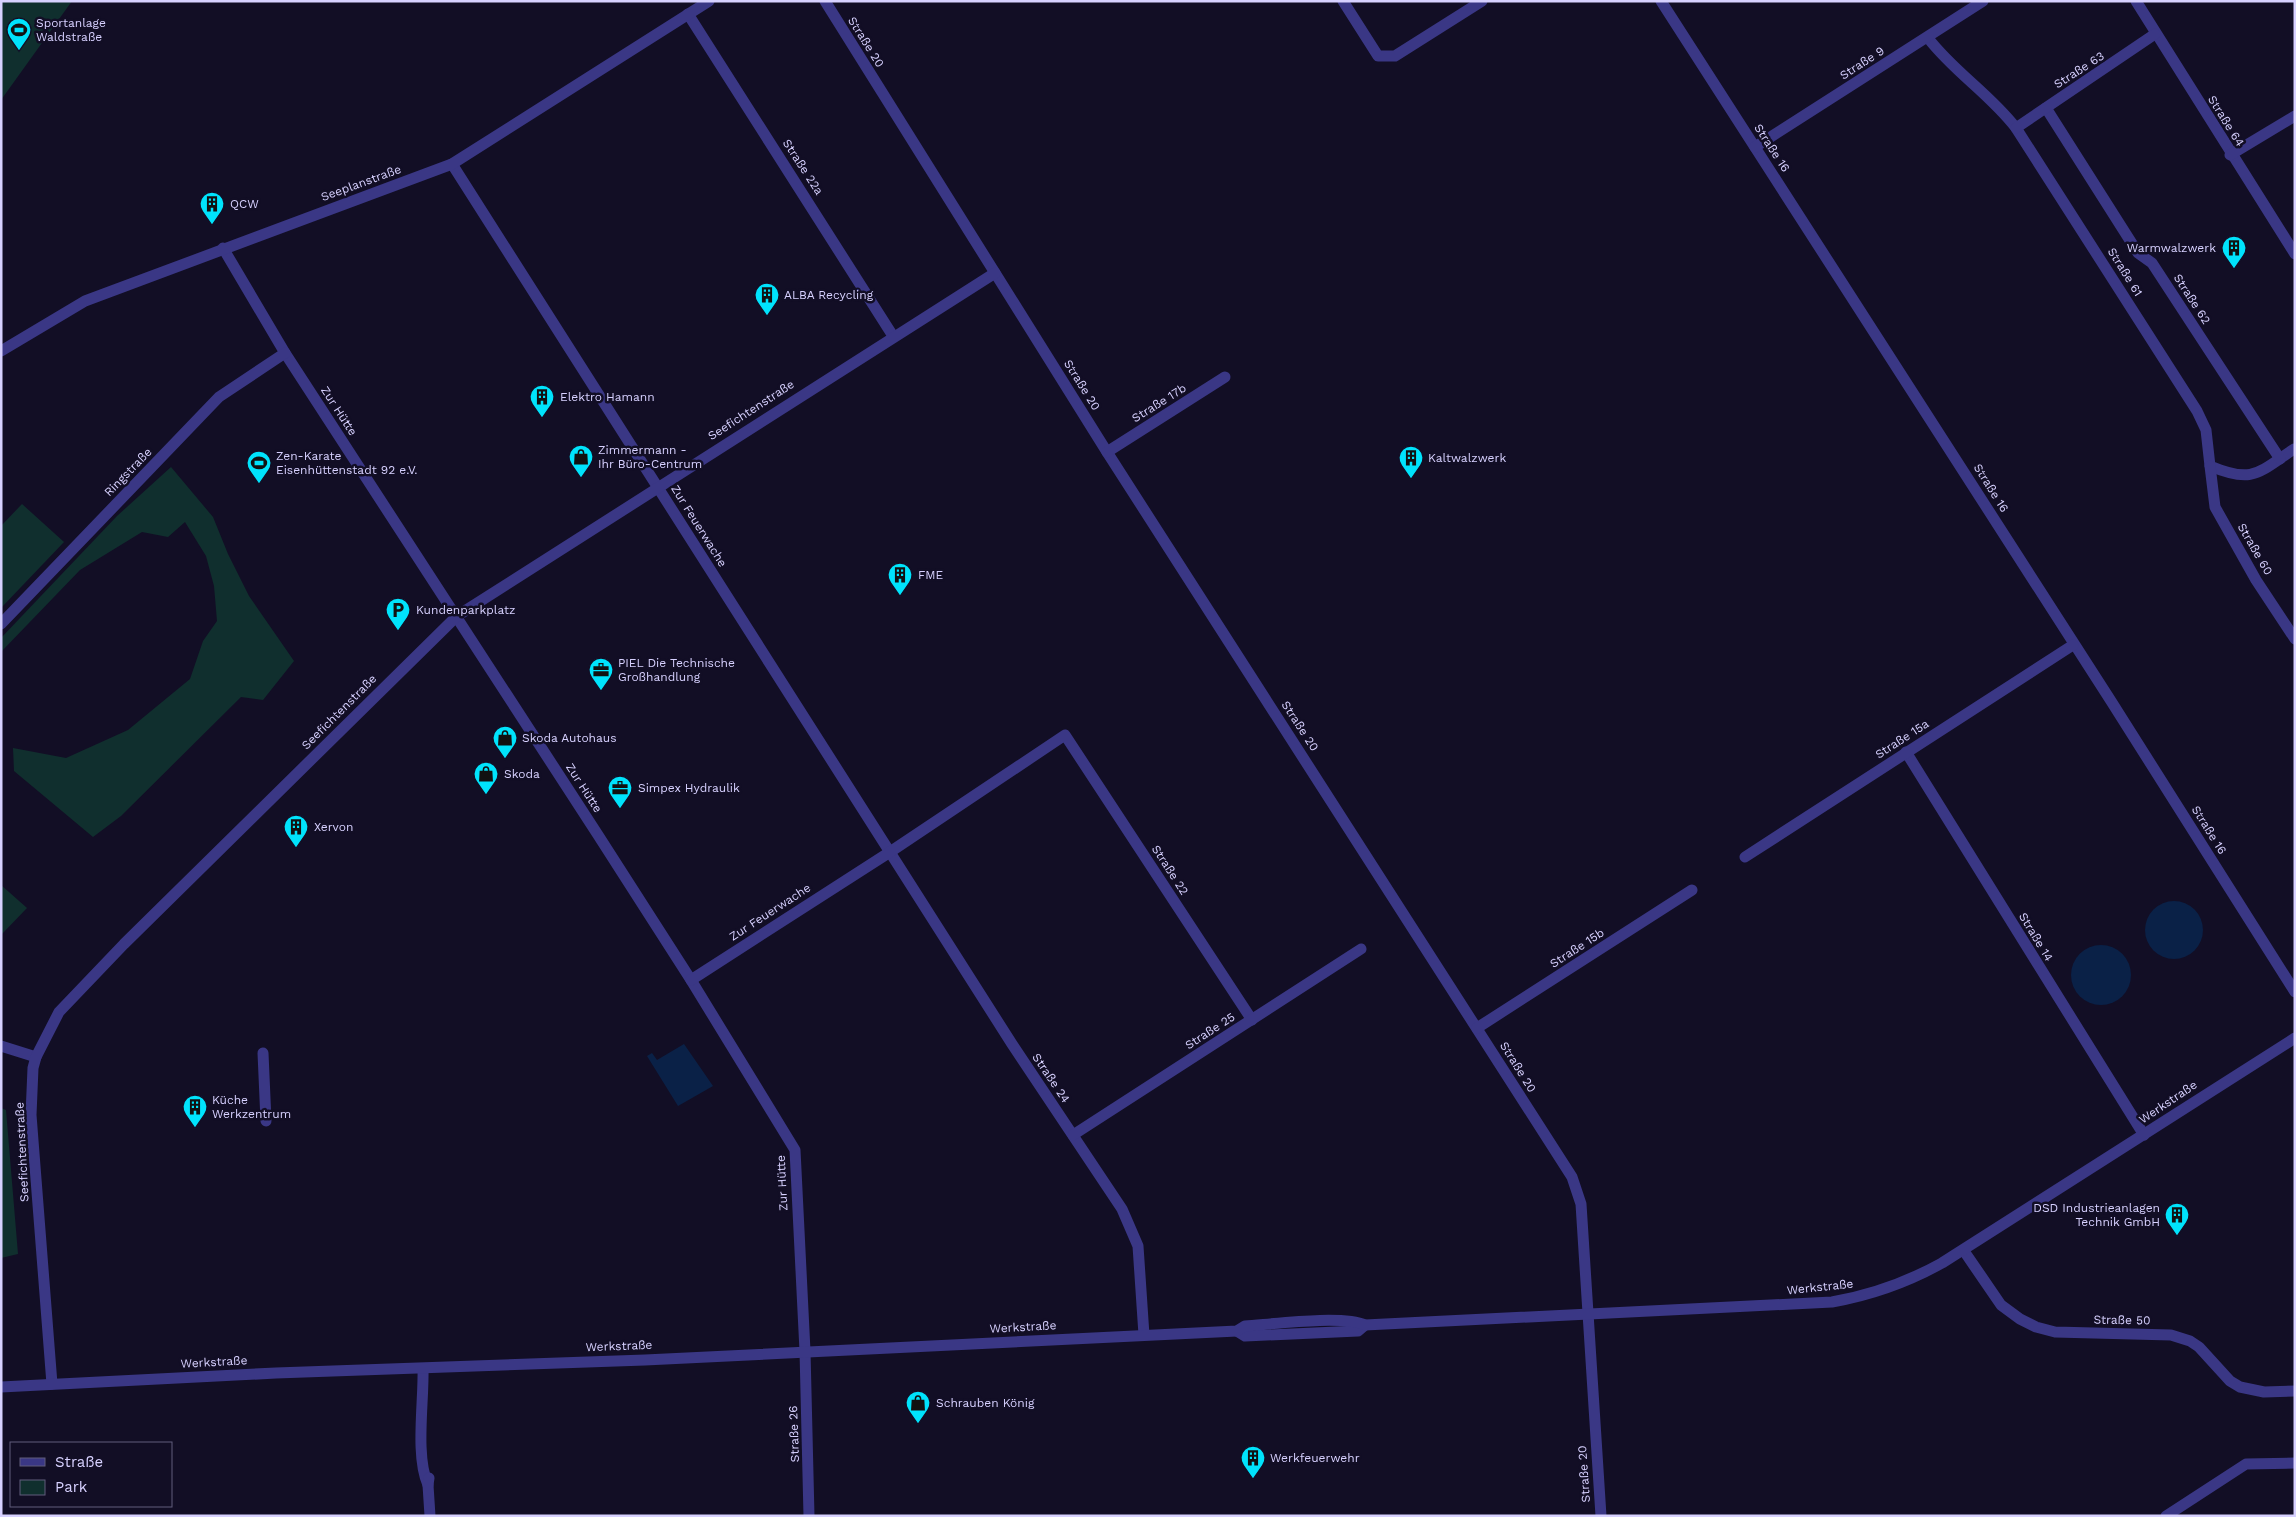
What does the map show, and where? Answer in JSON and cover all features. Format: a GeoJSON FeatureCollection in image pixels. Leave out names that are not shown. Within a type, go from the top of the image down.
{"type":"FeatureCollection","features":[{"type":"Feature","properties":{"kind":"street","name":"Seeplanstraße"},"geometry":{"type":"LineString","coordinates":[[1,351],[85,301],[452,164],[540,111],[709,1]]}},
{"type":"Feature","properties":{"kind":"street","name":"Straße 20"},"geometry":{"type":"LineString","coordinates":[[824,1],[1107,452],[1572,1177],[1581,1204],[1601,1516],[1594,1516]]}},
{"type":"Feature","properties":{"kind":"street"},"geometry":{"type":"LineString","coordinates":[[1343,1],[1378,56],[1387,57],[1395,56],[1482,1]]}},
{"type":"Feature","properties":{"kind":"street","name":"Straße 16"},"geometry":{"type":"LineString","coordinates":[[1661,1],[2295,992]]}},
{"type":"Feature","properties":{"kind":"street","name":"Straße 9"},"geometry":{"type":"LineString","coordinates":[[1755,147],[1983,1]]}},
{"type":"Feature","properties":{"kind":"street","name":"Straße 64"},"geometry":{"type":"LineString","coordinates":[[2136,1],[2230,155],[2295,254]]}},
{"type":"Feature","properties":{"kind":"street","name":"Straße 22a"},"geometry":{"type":"LineString","coordinates":[[688,14],[893,336]]}},
{"type":"Feature","properties":{"kind":"street","name":"Straße 63"},"geometry":{"type":"LineString","coordinates":[[2016,128],[2155,34]]}},
{"type":"Feature","properties":{"kind":"street","name":"Straße 61"},"geometry":{"type":"LineString","coordinates":[[1928,38],[1940,54],[1967,80],[2001,108],[2016,128],[2197,411],[2206,430],[2210,466]]}},
{"type":"Feature","properties":{"kind":"street","name":"Straße 62"},"geometry":{"type":"LineString","coordinates":[[2046,108],[2138,254],[2152,263],[2280,459]]}},
{"type":"Feature","properties":{"kind":"street"},"geometry":{"type":"LineString","coordinates":[[2230,155],[2295,116]]}},
{"type":"Feature","properties":{"kind":"street","name":"Zur Feuerwache"},"geometry":{"type":"LineString","coordinates":[[452,164],[890,852]]}},
{"type":"Feature","properties":{"kind":"street","name":"Zur Hütte"},"geometry":{"type":"LineString","coordinates":[[223,248],[285,353],[691,980],[795,1150],[805,1351]]}},
{"type":"Feature","properties":{"kind":"street","name":"Seefichtenstraße"},"geometry":{"type":"LineString","coordinates":[[52,1384],[31,1114],[33,1068],[36,1057],[59,1012],[124,944],[457,616],[994,273]]}},
{"type":"Feature","properties":{"kind":"street","name":"Ringstraße"},"geometry":{"type":"LineString","coordinates":[[1,624],[219,397],[285,353]]}},
{"type":"Feature","properties":{"kind":"street","name":"Straße 17b"},"geometry":{"type":"LineString","coordinates":[[1107,452],[1225,377]]}},
{"type":"Feature","properties":{"kind":"street"},"geometry":{"type":"LineString","coordinates":[[2210,466],[2232,475],[2255,475],[2294,449]]}},
{"type":"Feature","properties":{"kind":"street","name":"Straße 60"},"geometry":{"type":"LineString","coordinates":[[2210,466],[2214,507],[2256,580],[2295,639]]}},
{"type":"Feature","properties":{"kind":"street","name":"Straße 15a"},"geometry":{"type":"LineString","coordinates":[[1745,857],[2074,645]]}},
{"type":"Feature","properties":{"kind":"street","name":"Zur Feuerwache"},"geometry":{"type":"LineString","coordinates":[[691,980],[890,852],[1065,735]]}},
{"type":"Feature","properties":{"kind":"street","name":"Straße 22"},"geometry":{"type":"LineString","coordinates":[[1065,735],[1252,1020]]}},
{"type":"Feature","properties":{"kind":"street","name":"Straße 14"},"geometry":{"type":"LineString","coordinates":[[1906,752],[2144,1135]]}},
{"type":"Feature","properties":{"kind":"street","name":"Straße 24"},"geometry":{"type":"LineString","coordinates":[[890,852],[1122,1209],[1138,1246],[1144,1335]]}},
{"type":"Feature","properties":{"kind":"street","name":"Straße 15b"},"geometry":{"type":"LineString","coordinates":[[1477,1028],[1692,890]]}},
{"type":"Feature","properties":{"kind":"street","name":"Straße 25"},"geometry":{"type":"LineString","coordinates":[[1073,1135],[1361,948]]}},
{"type":"Feature","properties":{"kind":"street","name":"Werkstraße"},"geometry":{"type":"LineString","coordinates":[[1,1387],[1237,1331],[1245,1326],[1318,1322],[1358,1322],[1366,1325],[1832,1302],[1858,1298],[1902,1284],[1964,1250],[2240,1071],[2295,1038]]}},
{"type":"Feature","properties":{"kind":"street"},"geometry":{"type":"LineString","coordinates":[[1,1046],[36,1057]]}},
{"type":"Feature","properties":{"kind":"street"},"geometry":{"type":"LineString","coordinates":[[264,1054],[266,1121]]}},
{"type":"Feature","properties":{"kind":"street","name":"Straße 50"},"geometry":{"type":"LineString","coordinates":[[1964,1250],[2001,1305],[2020,1319],[2036,1327],[2055,1332],[2171,1335],[2199,1346],[2230,1381],[2240,1387],[2264,1392],[2295,1391]]}},
{"type":"Feature","properties":{"kind":"street","name":"Straße 26"},"geometry":{"type":"LineString","coordinates":[[805,1351],[809,1516]]}},
{"type":"Feature","properties":{"kind":"street"},"geometry":{"type":"LineString","coordinates":[[423,1369],[422,1443],[430,1516]]}},
{"type":"Feature","properties":{"kind":"street"},"geometry":{"type":"LineString","coordinates":[[2166,1516],[2246,1464],[2295,1462]]}},
{"type":"Feature","properties":{"kind":"green space","name":"Sportanlage Waldstraße"},"geometry":{"type":"Polygon","coordinates":[[[1,1],[72,1],[1,100],[1,1]]]}},
{"type":"Feature","properties":{"kind":"green space"},"geometry":{"type":"Polygon","coordinates":[[[171,467],[213,517],[228,554],[249,596],[294,661],[263,700],[241,697],[121,816],[93,837],[14,771],[13,748],[66,758],[128,730],[190,679],[203,641],[217,621],[214,586],[206,556],[185,522],[168,537],[142,532],[80,570],[1,652],[1,638],[117,516],[171,467]]]}},
{"type":"Feature","properties":{"kind":"green space"},"geometry":{"type":"Polygon","coordinates":[[[22,504],[64,542],[1,608],[1,526],[22,504]]]}},
{"type":"Feature","properties":{"kind":"green space"},"geometry":{"type":"Polygon","coordinates":[[[1,885],[27,908],[1,935],[1,885]]]}},
{"type":"Feature","properties":{"kind":"green space"},"geometry":{"type":"Polygon","coordinates":[[[1,1108],[6,1110],[18,1254],[1,1258],[1,1108]]]}},
{"type":"Feature","properties":{"kind":"water"},"geometry":{"type":"Polygon","coordinates":[[[2168,901],[2180,901],[2195,909],[2203,924],[2203,936],[2195,951],[2180,959],[2168,959],[2153,951],[2145,936],[2145,924],[2153,909],[2168,901]]]}},
{"type":"Feature","properties":{"kind":"water"},"geometry":{"type":"Polygon","coordinates":[[[2101,945],[2117,950],[2122,954],[2126,959],[2131,975],[2126,991],[2122,996],[2117,1000],[2101,1005],[2085,1000],[2080,996],[2076,991],[2071,975],[2076,959],[2080,954],[2085,950],[2101,945]]]}},
{"type":"Feature","properties":{"kind":"water"},"geometry":{"type":"Polygon","coordinates":[[[684,1044],[713,1086],[678,1106],[647,1056],[652,1053],[657,1060],[684,1044]]]}},
{"type":"Feature","properties":{"kind":"place","name":"Sportanlage Waldstraße"},"geometry":{"type":"Point","coordinates":[19,51]}},
{"type":"Feature","properties":{"kind":"place","name":"QCW"},"geometry":{"type":"Point","coordinates":[212,225]}},
{"type":"Feature","properties":{"kind":"place","name":"Warmwalzwerk"},"geometry":{"type":"Point","coordinates":[2234,269]}},
{"type":"Feature","properties":{"kind":"place","name":"ALBA Recycling"},"geometry":{"type":"Point","coordinates":[767,316]}},
{"type":"Feature","properties":{"kind":"place","name":"Elektro Hamann"},"geometry":{"type":"Point","coordinates":[542,418]}},
{"type":"Feature","properties":{"kind":"place","name":"Zimmermann - Ihr Büro-Centrum"},"geometry":{"type":"Point","coordinates":[581,478]}},
{"type":"Feature","properties":{"kind":"place","name":"Kaltwalzwerk"},"geometry":{"type":"Point","coordinates":[1411,479]}},
{"type":"Feature","properties":{"kind":"place","name":"Zen-Karate Eisenhüttenstadt 92 e.V."},"geometry":{"type":"Point","coordinates":[259,484]}},
{"type":"Feature","properties":{"kind":"place","name":"FME"},"geometry":{"type":"Point","coordinates":[900,596]}},
{"type":"Feature","properties":{"kind":"place","name":"Kundenparkplatz"},"geometry":{"type":"Point","coordinates":[398,631]}},
{"type":"Feature","properties":{"kind":"place","name":"PIEL Die Technische Großhandlung"},"geometry":{"type":"Point","coordinates":[601,691]}},
{"type":"Feature","properties":{"kind":"place","name":"Skoda Autohaus"},"geometry":{"type":"Point","coordinates":[505,759]}},
{"type":"Feature","properties":{"kind":"place","name":"Skoda"},"geometry":{"type":"Point","coordinates":[486,795]}},
{"type":"Feature","properties":{"kind":"place","name":"Simpex Hydraulik"},"geometry":{"type":"Point","coordinates":[620,809]}},
{"type":"Feature","properties":{"kind":"place","name":"Xervon"},"geometry":{"type":"Point","coordinates":[296,848]}},
{"type":"Feature","properties":{"kind":"place","name":"Küche Werkzentrum"},"geometry":{"type":"Point","coordinates":[195,1128]}},
{"type":"Feature","properties":{"kind":"place","name":"DSD Industrieanlagen Technik GmbH"},"geometry":{"type":"Point","coordinates":[2177,1236]}},
{"type":"Feature","properties":{"kind":"place","name":"Schrauben König"},"geometry":{"type":"Point","coordinates":[918,1424]}},
{"type":"Feature","properties":{"kind":"place","name":"Werkfeuerwehr"},"geometry":{"type":"Point","coordinates":[1253,1479]}}]}
